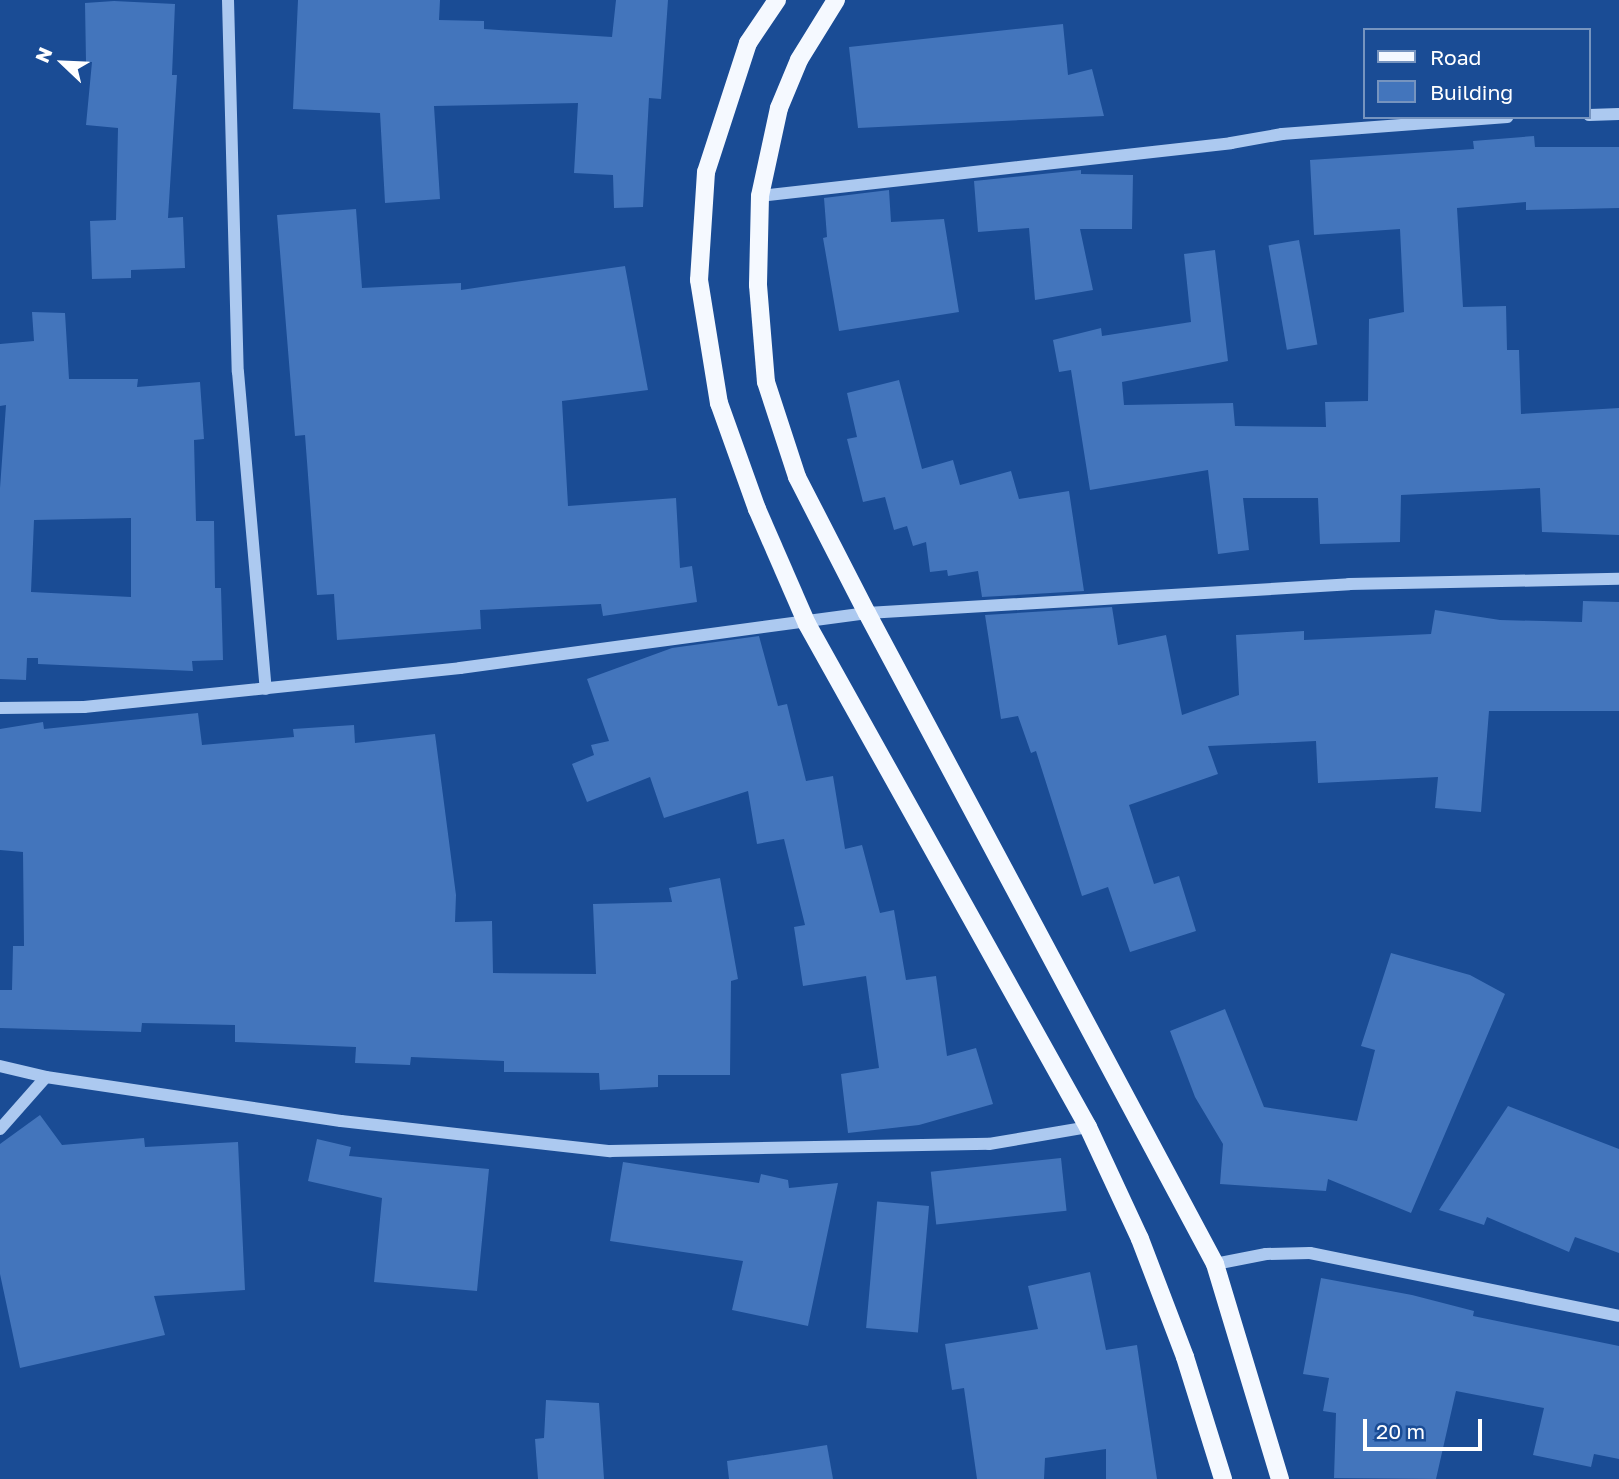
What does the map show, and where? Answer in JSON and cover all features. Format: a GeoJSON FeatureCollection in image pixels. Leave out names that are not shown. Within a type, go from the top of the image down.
{"type":"FeatureCollection","features":[{"type":"Feature","properties":{"kind":"main road"},"geometry":{"type":"LineString","coordinates":[[777,0],[748,43],[706,172],[699,280],[719,403],[757,509],[807,624],[1088,1127],[1145,1251],[1185,1357],[1223,1479]]}},
{"type":"Feature","properties":{"kind":"main road"},"geometry":{"type":"LineString","coordinates":[[836,0],[799,60],[779,108],[760,196],[758,285],[766,382],[797,477],[1215,1264],[1280,1479]]}},
{"type":"Feature","properties":{"kind":"street"},"geometry":{"type":"LineString","coordinates":[[228,0],[239,372],[266,689]]}},
{"type":"Feature","properties":{"kind":"street"},"geometry":{"type":"LineString","coordinates":[[1591,115],[1619,114]]}},
{"type":"Feature","properties":{"kind":"street"},"geometry":{"type":"LineString","coordinates":[[760,196],[1282,134],[1481,119]]}},
{"type":"Feature","properties":{"kind":"street"},"geometry":{"type":"LineString","coordinates":[[0,708],[84,708],[266,689],[807,624],[867,613],[1349,584],[1619,579]]}},
{"type":"Feature","properties":{"kind":"street"},"geometry":{"type":"LineString","coordinates":[[0,1066],[46,1077],[341,1121],[610,1151],[989,1144],[1088,1127]]}},
{"type":"Feature","properties":{"kind":"street"},"geometry":{"type":"LineString","coordinates":[[0,1129],[46,1077]]}},
{"type":"Feature","properties":{"kind":"street"},"geometry":{"type":"LineString","coordinates":[[1215,1264],[1266,1254],[1310,1253],[1619,1316]]}},
{"type":"Feature","properties":{"kind":"building"},"geometry":{"type":"Polygon","coordinates":[[[298,0],[440,0],[439,20],[484,21],[484,29],[612,37],[616,0],[668,0],[661,99],[649,98],[643,207],[614,208],[613,175],[574,173],[578,103],[434,106],[440,199],[385,203],[380,113],[293,109],[298,0]]]}},
{"type":"Feature","properties":{"kind":"building"},"geometry":{"type":"Polygon","coordinates":[[[114,1],[175,4],[172,75],[177,75],[168,218],[183,217],[185,268],[131,270],[131,278],[92,279],[90,221],[116,220],[118,128],[86,125],[92,62],[86,62],[85,3],[114,1]]]}},
{"type":"Feature","properties":{"kind":"building"},"geometry":{"type":"Polygon","coordinates":[[[1063,24],[1068,75],[1092,69],[1104,116],[858,128],[849,47],[1063,24]]]}},
{"type":"Feature","properties":{"kind":"building"},"geometry":{"type":"Polygon","coordinates":[[[1534,136],[1535,147],[1619,147],[1619,208],[1526,210],[1526,202],[1457,208],[1463,307],[1506,306],[1507,350],[1519,350],[1521,414],[1619,408],[1619,535],[1542,532],[1540,488],[1401,495],[1400,542],[1320,544],[1318,498],[1243,498],[1249,550],[1218,554],[1208,470],[1090,490],[1071,370],[1059,372],[1053,340],[1101,328],[1102,336],[1191,322],[1184,254],[1215,250],[1228,361],[1122,382],[1124,405],[1233,403],[1235,426],[1326,427],[1325,402],[1368,401],[1369,319],[1404,312],[1400,229],[1314,235],[1310,160],[1474,149],[1473,141],[1534,136]]]}},
{"type":"Feature","properties":{"kind":"building"},"geometry":{"type":"Polygon","coordinates":[[[1081,170],[1081,174],[1133,175],[1132,229],[1080,229],[1093,290],[1035,300],[1029,228],[978,232],[974,181],[1081,170]]]}},
{"type":"Feature","properties":{"kind":"building"},"geometry":{"type":"Polygon","coordinates":[[[889,190],[891,222],[944,219],[959,312],[839,331],[823,238],[827,237],[824,198],[889,190]]]}},
{"type":"Feature","properties":{"kind":"building"},"geometry":{"type":"Polygon","coordinates":[[[356,209],[362,288],[461,283],[461,290],[625,266],[648,390],[562,401],[568,506],[676,498],[680,568],[692,566],[697,602],[603,616],[601,604],[480,610],[481,629],[337,640],[334,594],[317,595],[305,435],[295,436],[277,215],[356,209]]]}},
{"type":"Feature","properties":{"kind":"building"},"geometry":{"type":"Polygon","coordinates":[[[1299,240],[1317,344],[1287,350],[1268,245],[1299,240]]]}},
{"type":"Feature","properties":{"kind":"building"},"geometry":{"type":"Polygon","coordinates":[[[32,312],[65,313],[69,379],[138,379],[137,387],[200,382],[204,439],[194,440],[196,521],[214,521],[215,588],[221,588],[223,660],[192,661],[193,671],[38,664],[38,658],[27,658],[26,680],[0,679],[0,488],[6,405],[0,406],[0,344],[34,341],[32,312]],[[131,518],[34,520],[31,592],[131,597],[131,518]]]}},
{"type":"Feature","properties":{"kind":"building"},"geometry":{"type":"Polygon","coordinates":[[[899,380],[922,469],[953,460],[960,485],[1011,471],[1019,499],[1069,491],[1084,591],[982,597],[978,571],[948,576],[947,570],[930,572],[926,542],[913,546],[907,526],[894,530],[885,497],[863,502],[847,439],[857,437],[847,393],[899,380]]]}},
{"type":"Feature","properties":{"kind":"building"},"geometry":{"type":"Polygon","coordinates":[[[1583,601],[1619,602],[1619,711],[1489,711],[1481,812],[1435,808],[1438,777],[1318,783],[1316,741],[1208,746],[1218,774],[1129,805],[1154,884],[1179,876],[1196,931],[1130,952],[1108,887],[1082,896],[1036,751],[1031,753],[1018,716],[1001,719],[985,615],[1112,607],[1118,645],[1166,635],[1182,715],[1239,695],[1236,635],[1304,631],[1304,640],[1431,634],[1435,610],[1500,620],[1582,622],[1583,601]]]}},
{"type":"Feature","properties":{"kind":"building"},"geometry":{"type":"Polygon","coordinates":[[[759,636],[778,706],[787,704],[806,781],[833,776],[845,849],[862,845],[880,913],[894,910],[906,980],[936,976],[947,1056],[976,1048],[993,1104],[919,1125],[848,1133],[841,1074],[879,1068],[866,976],[803,986],[794,927],[805,925],[784,839],[757,844],[748,791],[664,818],[650,777],[587,802],[572,764],[594,755],[591,745],[609,741],[587,679],[672,648],[759,636]]]}},
{"type":"Feature","properties":{"kind":"building"},"geometry":{"type":"Polygon","coordinates":[[[198,713],[202,745],[294,737],[293,729],[354,725],[355,743],[435,734],[456,895],[455,922],[492,921],[493,973],[596,974],[593,904],[672,902],[669,888],[720,878],[738,979],[731,981],[730,1075],[658,1075],[658,1087],[600,1090],[599,1073],[504,1072],[504,1061],[411,1057],[410,1065],[355,1063],[356,1047],[235,1042],[235,1025],[142,1023],[141,1032],[0,1028],[0,990],[12,990],[13,946],[24,946],[23,852],[0,850],[0,729],[43,722],[44,729],[198,713]]]}},
{"type":"Feature","properties":{"kind":"building"},"geometry":{"type":"Polygon","coordinates":[[[1391,953],[1470,975],[1505,994],[1411,1213],[1328,1179],[1326,1191],[1220,1184],[1223,1144],[1195,1097],[1170,1031],[1225,1009],[1264,1107],[1357,1121],[1375,1050],[1361,1046],[1391,953]]]}},
{"type":"Feature","properties":{"kind":"building"},"geometry":{"type":"Polygon","coordinates":[[[1508,1106],[1619,1149],[1619,1253],[1575,1237],[1569,1252],[1487,1217],[1484,1225],[1439,1210],[1508,1106]]]}},
{"type":"Feature","properties":{"kind":"building"},"geometry":{"type":"Polygon","coordinates":[[[40,1115],[62,1145],[144,1138],[145,1147],[238,1142],[245,1290],[154,1296],[165,1335],[20,1368],[0,1274],[0,1144],[40,1115]]]}},
{"type":"Feature","properties":{"kind":"building"},"geometry":{"type":"Polygon","coordinates":[[[317,1139],[351,1147],[349,1156],[489,1169],[477,1291],[374,1282],[382,1198],[308,1181],[317,1139]]]}},
{"type":"Feature","properties":{"kind":"building"},"geometry":{"type":"Polygon","coordinates":[[[1061,1158],[1067,1211],[936,1224],[931,1172],[1061,1158]]]}},
{"type":"Feature","properties":{"kind":"building"},"geometry":{"type":"Polygon","coordinates":[[[623,1162],[759,1183],[761,1174],[788,1180],[789,1188],[838,1183],[808,1326],[732,1310],[743,1261],[610,1241],[623,1162]]]}},
{"type":"Feature","properties":{"kind":"building"},"geometry":{"type":"Polygon","coordinates":[[[877,1201],[929,1206],[918,1333],[866,1328],[877,1201]]]}},
{"type":"Feature","properties":{"kind":"building"},"geometry":{"type":"Polygon","coordinates":[[[1090,1272],[1106,1350],[1137,1345],[1157,1479],[1106,1479],[1106,1449],[1045,1458],[1044,1479],[977,1479],[964,1388],[952,1390],[945,1344],[1038,1329],[1028,1286],[1090,1272]]]}},
{"type":"Feature","properties":{"kind":"building"},"geometry":{"type":"Polygon","coordinates":[[[1321,1278],[1412,1295],[1474,1311],[1473,1316],[1619,1346],[1619,1459],[1594,1454],[1591,1467],[1533,1455],[1544,1408],[1456,1391],[1436,1479],[1334,1478],[1336,1413],[1323,1411],[1329,1378],[1303,1374],[1321,1278]]]}},
{"type":"Feature","properties":{"kind":"building"},"geometry":{"type":"Polygon","coordinates":[[[546,1400],[599,1403],[604,1479],[538,1479],[535,1439],[544,1438],[546,1400]]]}},
{"type":"Feature","properties":{"kind":"building"},"geometry":{"type":"Polygon","coordinates":[[[827,1445],[833,1479],[729,1479],[727,1461],[827,1445]]]}}]}
